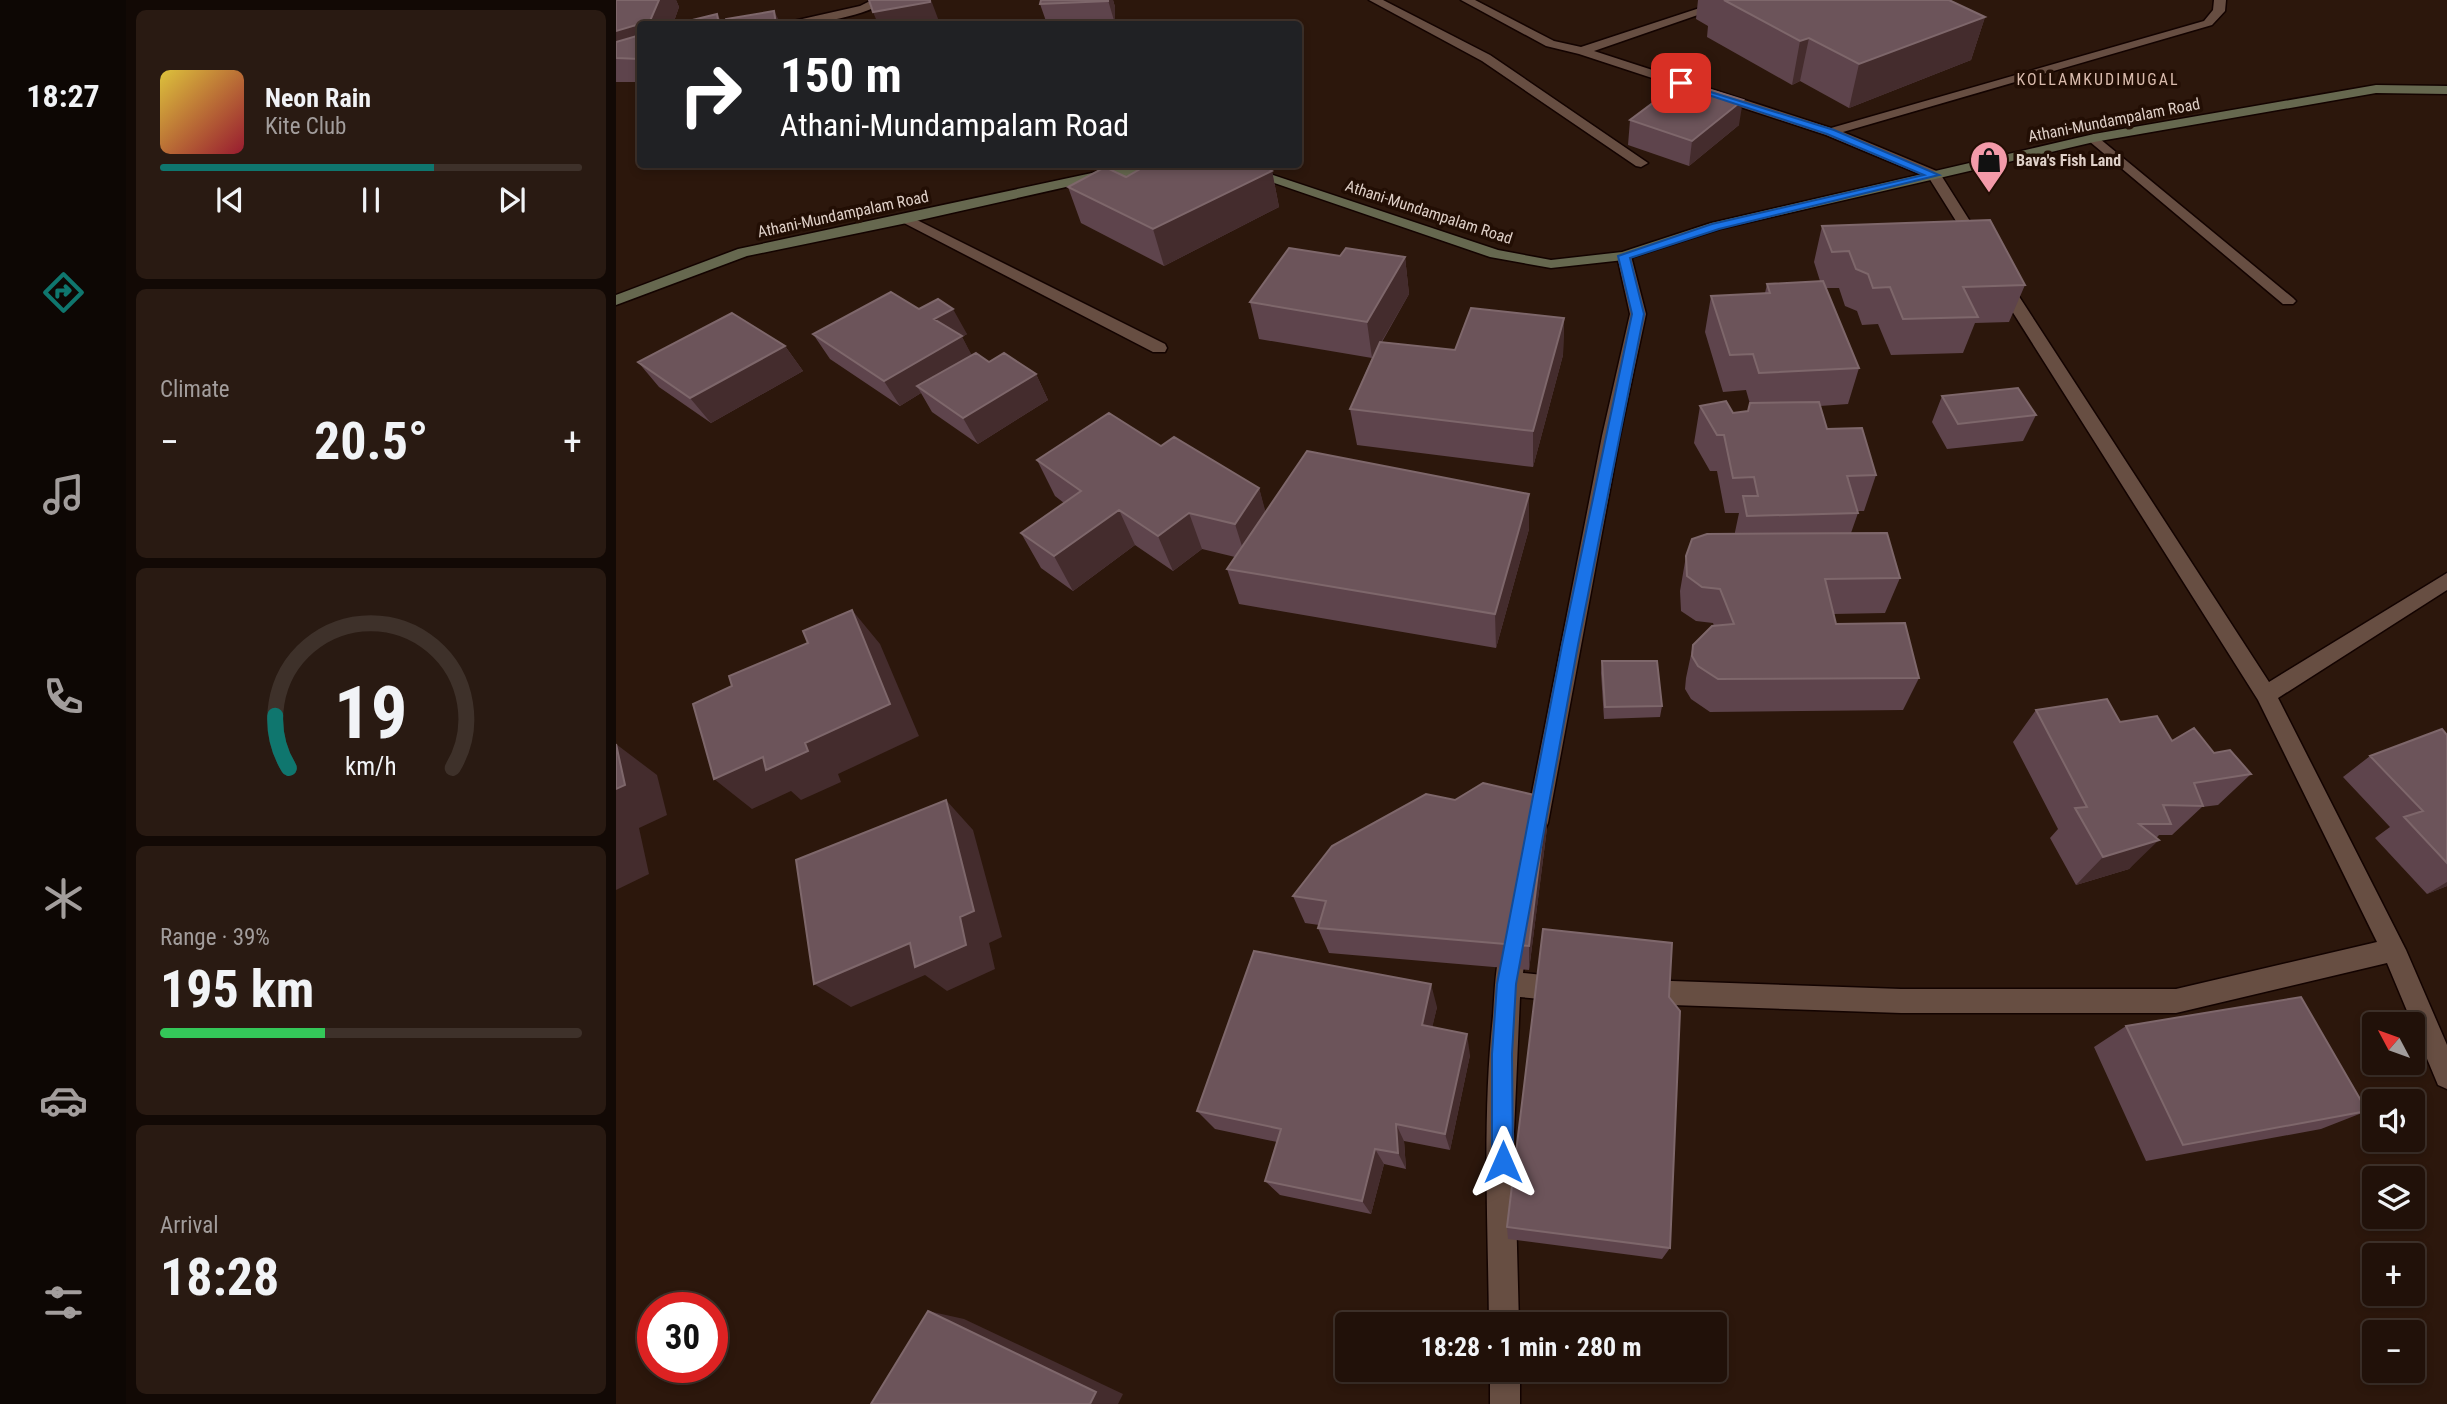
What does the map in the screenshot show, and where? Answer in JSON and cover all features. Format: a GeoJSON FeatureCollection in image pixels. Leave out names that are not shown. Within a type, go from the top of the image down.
{"type":"FeatureCollection","features":[{"type":"Feature","properties":{"kind":"street"},"geometry":{"type":"LineString","coordinates":[[801,21],[863,9],[881,0]]}},
{"type":"Feature","properties":{"kind":"street"},"geometry":{"type":"LineString","coordinates":[[1375,0],[1486,58],[1642,163]]}},
{"type":"Feature","properties":{"kind":"street"},"geometry":{"type":"LineString","coordinates":[[1455,0],[1470,2],[1550,44],[1582,51],[1830,132],[1934,175],[2266,695],[2395,950],[2447,1076]]}},
{"type":"Feature","properties":{"kind":"street"},"geometry":{"type":"LineString","coordinates":[[1582,51],[1735,0]]}},
{"type":"Feature","properties":{"kind":"street"},"geometry":{"type":"LineString","coordinates":[[1830,132],[2208,23],[2218,10],[2220,0]]}},
{"type":"Feature","properties":{"kind":"street","name":"Athani-Mundampalam Road"},"geometry":{"type":"LineString","coordinates":[[1237,168],[1495,254],[1551,264],[1624,256],[1716,226],[2094,138],[2376,89],[2447,90]]}},
{"type":"Feature","properties":{"kind":"street"},"geometry":{"type":"LineString","coordinates":[[2094,138],[2288,301]]}},
{"type":"Feature","properties":{"kind":"street","name":"Athani-Mundampalam Road"},"geometry":{"type":"LineString","coordinates":[[616,300],[743,252],[907,219],[1106,174],[1166,168]]}},
{"type":"Feature","properties":{"kind":"street"},"geometry":{"type":"LineString","coordinates":[[907,219],[1158,348]]}},
{"type":"Feature","properties":{"kind":"street"},"geometry":{"type":"LineString","coordinates":[[1532,848],[1570,645],[1638,314],[1624,256]]}},
{"type":"Feature","properties":{"kind":"street"},"geometry":{"type":"LineString","coordinates":[[2266,695],[2447,580]]}},
{"type":"Feature","properties":{"kind":"street"},"geometry":{"type":"LineString","coordinates":[[1504,1312],[1502,1054],[1507,984],[1520,916]]}},
{"type":"Feature","properties":{"kind":"street"},"geometry":{"type":"LineString","coordinates":[[1622,991],[1900,1001],[2176,1001],[2395,950]]}},
{"type":"Feature","properties":{"kind":"street"},"geometry":{"type":"LineString","coordinates":[[1507,984],[1580,989]]}},
{"type":"Feature","properties":{"kind":"street"},"geometry":{"type":"LineString","coordinates":[[1505,1382],[1505,1404]]}},
{"type":"Feature","properties":{"kind":"building"},"geometry":{"type":"Polygon","coordinates":[[[616,0],[659,0],[650,21],[637,21],[637,25],[616,31],[616,0]]]}},
{"type":"Feature","properties":{"kind":"building"},"geometry":{"type":"Polygon","coordinates":[[[869,0],[930,0],[930,2],[873,12],[869,0]]]}},
{"type":"Feature","properties":{"kind":"building"},"geometry":{"type":"Polygon","coordinates":[[[1041,0],[1108,0],[1108,1],[1040,4],[1041,0]]]}},
{"type":"Feature","properties":{"kind":"building"},"geometry":{"type":"Polygon","coordinates":[[[1724,0],[1949,0],[1985,17],[1859,64],[1809,38],[1800,41],[1724,0]]]}},
{"type":"Feature","properties":{"kind":"building"},"geometry":{"type":"Polygon","coordinates":[[[774,11],[776,21],[726,21],[774,11]]]}},
{"type":"Feature","properties":{"kind":"building"},"geometry":{"type":"Polygon","coordinates":[[[717,14],[718,21],[688,21],[717,14]]]}},
{"type":"Feature","properties":{"kind":"building"},"geometry":{"type":"Polygon","coordinates":[[[637,36],[637,59],[616,58],[616,42],[637,36]]]}},
{"type":"Feature","properties":{"kind":"building"},"geometry":{"type":"Polygon","coordinates":[[[1682,81],[1743,100],[1692,141],[1630,120],[1682,81]]]}},
{"type":"Feature","properties":{"kind":"building"},"geometry":{"type":"Polygon","coordinates":[[[1103,168],[1126,177],[1142,168],[1267,168],[1272,171],[1153,229],[1068,187],[1103,168]]]}},
{"type":"Feature","properties":{"kind":"building"},"geometry":{"type":"Polygon","coordinates":[[[1990,220],[2025,285],[1963,287],[1978,317],[1903,319],[1890,287],[1873,288],[1868,274],[1856,269],[1849,251],[1832,252],[1822,226],[1990,220]]]}},
{"type":"Feature","properties":{"kind":"building"},"geometry":{"type":"Polygon","coordinates":[[[1289,248],[1340,256],[1346,248],[1405,257],[1367,322],[1250,302],[1289,248]]]}},
{"type":"Feature","properties":{"kind":"building"},"geometry":{"type":"Polygon","coordinates":[[[1823,281],[1859,368],[1759,373],[1753,354],[1730,355],[1711,296],[1770,293],[1767,284],[1823,281]]]}},
{"type":"Feature","properties":{"kind":"building"},"geometry":{"type":"Polygon","coordinates":[[[891,292],[919,309],[938,299],[953,309],[934,319],[962,336],[884,381],[813,334],[891,292]]]}},
{"type":"Feature","properties":{"kind":"building"},"geometry":{"type":"Polygon","coordinates":[[[1471,308],[1564,318],[1533,431],[1350,409],[1380,342],[1455,350],[1471,308]]]}},
{"type":"Feature","properties":{"kind":"building"},"geometry":{"type":"Polygon","coordinates":[[[732,313],[785,346],[690,398],[638,362],[732,313]]]}},
{"type":"Feature","properties":{"kind":"building"},"geometry":{"type":"Polygon","coordinates":[[[976,353],[989,362],[1004,353],[1036,374],[963,418],[917,386],[976,353]]]}},
{"type":"Feature","properties":{"kind":"building"},"geometry":{"type":"Polygon","coordinates":[[[2018,388],[2036,415],[1958,424],[1942,396],[2018,388]]]}},
{"type":"Feature","properties":{"kind":"building"},"geometry":{"type":"Polygon","coordinates":[[[1726,401],[1733,413],[1748,411],[1750,403],[1819,402],[1827,429],[1862,428],[1876,475],[1847,476],[1858,513],[1747,516],[1743,496],[1758,496],[1754,477],[1733,478],[1724,435],[1717,435],[1700,406],[1726,401]]]}},
{"type":"Feature","properties":{"kind":"building"},"geometry":{"type":"Polygon","coordinates":[[[1109,413],[1161,446],[1174,437],[1259,488],[1235,524],[1189,513],[1158,536],[1119,510],[1054,556],[1021,533],[1081,491],[1037,460],[1109,413]]]}},
{"type":"Feature","properties":{"kind":"building"},"geometry":{"type":"Polygon","coordinates":[[[1307,451],[1529,494],[1495,614],[1227,569],[1307,451]]]}},
{"type":"Feature","properties":{"kind":"building"},"geometry":{"type":"Polygon","coordinates":[[[1887,533],[1900,578],[1825,579],[1836,624],[1905,623],[1919,678],[1718,679],[1698,666],[1692,656],[1693,645],[1712,626],[1734,624],[1720,589],[1702,587],[1687,576],[1686,556],[1692,539],[1707,534],[1887,533]]]}},
{"type":"Feature","properties":{"kind":"building"},"geometry":{"type":"Polygon","coordinates":[[[852,610],[890,704],[805,743],[808,751],[766,770],[763,757],[714,779],[693,704],[732,686],[729,676],[808,643],[803,631],[852,610]]]}},
{"type":"Feature","properties":{"kind":"building"},"geometry":{"type":"Polygon","coordinates":[[[1602,661],[1657,661],[1662,706],[1605,707],[1602,661]]]}},
{"type":"Feature","properties":{"kind":"building"},"geometry":{"type":"Polygon","coordinates":[[[2107,699],[2120,722],[2157,716],[2172,741],[2194,728],[2214,753],[2230,750],[2251,774],[2194,783],[2203,806],[2163,805],[2171,824],[2139,824],[2159,840],[2103,857],[2075,808],[2087,807],[2036,710],[2107,699]]]}},
{"type":"Feature","properties":{"kind":"building"},"geometry":{"type":"Polygon","coordinates":[[[2442,729],[2447,735],[2447,863],[2404,817],[2423,811],[2370,756],[2442,729]]]}},
{"type":"Feature","properties":{"kind":"building"},"geometry":{"type":"Polygon","coordinates":[[[616,744],[625,785],[616,789],[616,744]]]}},
{"type":"Feature","properties":{"kind":"building"},"geometry":{"type":"Polygon","coordinates":[[[1483,783],[1547,798],[1529,946],[1318,928],[1326,901],[1293,896],[1332,846],[1426,794],[1455,800],[1483,783]]]}},
{"type":"Feature","properties":{"kind":"building"},"geometry":{"type":"Polygon","coordinates":[[[946,800],[974,911],[960,917],[966,945],[915,967],[910,943],[814,984],[796,860],[946,800]]]}},
{"type":"Feature","properties":{"kind":"building"},"geometry":{"type":"Polygon","coordinates":[[[1543,929],[1672,943],[1669,997],[1680,1011],[1670,1248],[1507,1227],[1543,929]]]}},
{"type":"Feature","properties":{"kind":"building"},"geometry":{"type":"Polygon","coordinates":[[[1254,951],[1431,984],[1422,1025],[1467,1034],[1445,1134],[1396,1124],[1398,1153],[1375,1149],[1362,1201],[1265,1181],[1281,1129],[1197,1111],[1254,951]]]}},
{"type":"Feature","properties":{"kind":"building"},"geometry":{"type":"Polygon","coordinates":[[[2301,997],[2362,1102],[2362,1112],[2183,1145],[2126,1026],[2301,997]]]}},
{"type":"Feature","properties":{"kind":"building"},"geometry":{"type":"Polygon","coordinates":[[[928,1311],[1096,1392],[1090,1404],[871,1404],[928,1311]]]}},
{"type":"Feature","properties":{"kind":"place","name":"Bava's Fish Land"},"geometry":{"type":"Point","coordinates":[1989,194]}},
{"type":"Feature","properties":{"kind":"district","name":"KOLLAMKUDIMUGAL"},"geometry":{"type":"Point","coordinates":[2098,79]}},
{"type":"Feature","properties":{"kind":"route"},"geometry":{"type":"LineString","coordinates":[[1503,1162],[1502,1054],[1507,984],[1570,645],[1638,314],[1624,256],[1716,226],[1934,175],[1830,132],[1681,83]]}}]}
